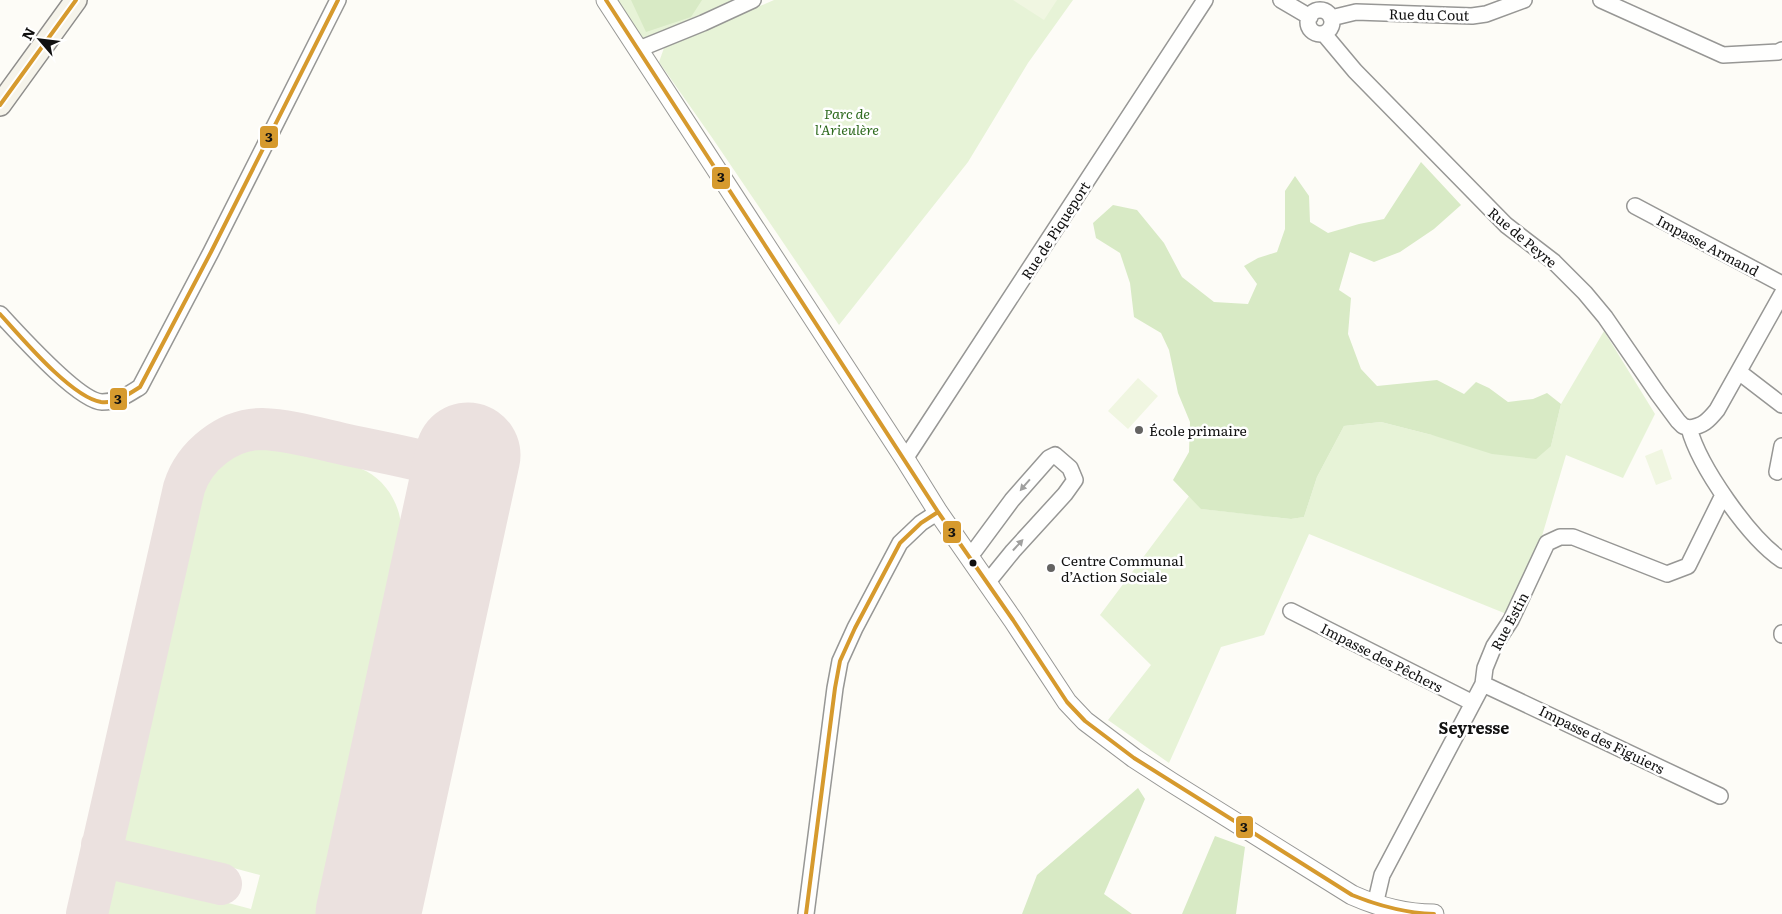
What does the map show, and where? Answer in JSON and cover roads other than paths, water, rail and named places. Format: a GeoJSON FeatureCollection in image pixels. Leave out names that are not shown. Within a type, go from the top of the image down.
{"type":"FeatureCollection","features":[{"type":"Feature","properties":{"kind":"main road"},"geometry":{"type":"LineString","coordinates":[[0,105],[76,0]]}},
{"type":"Feature","properties":{"kind":"street"},"geometry":{"type":"LineString","coordinates":[[0,314],[60,375],[85,396],[100,402],[120,400],[140,387],[215,244],[338,0]]}},
{"type":"Feature","properties":{"kind":"street"},"geometry":{"type":"LineString","coordinates":[[606,0],[906,459],[938,512],[1067,702],[1085,721],[1134,758],[1352,895],[1375,905],[1396,911],[1434,914]]}},
{"type":"Feature","properties":{"kind":"street"},"geometry":{"type":"LineString","coordinates":[[638,49],[703,23],[753,0]]}},
{"type":"Feature","properties":{"kind":"street","name":"Rue de Piqueport"},"geometry":{"type":"LineString","coordinates":[[906,459],[1205,0]]}},
{"type":"Feature","properties":{"kind":"street","name":"Rue de Peyre"},"geometry":{"type":"LineString","coordinates":[[1281,0],[1310,17],[1310,28],[1313,32],[1324,34],[1354,71],[1506,225],[1554,262],[1585,293],[1605,317],[1673,415],[1683,426],[1689,428]]}},
{"type":"Feature","properties":{"kind":"street","name":"Rue du Cout"},"geometry":{"type":"LineString","coordinates":[[1331,18],[1356,12],[1472,16],[1486,14],[1524,0]]}},
{"type":"Feature","properties":{"kind":"street"},"geometry":{"type":"LineString","coordinates":[[1601,0],[1723,56],[1778,52],[1782,50]]}},
{"type":"Feature","properties":{"kind":"street"},"geometry":{"type":"LineString","coordinates":[[1310,17],[1314,12],[1321,10],[1327,13],[1331,18],[1332,24],[1324,34]]}},
{"type":"Feature","properties":{"kind":"street","name":"Impasse Armand"},"geometry":{"type":"LineString","coordinates":[[1635,206],[1782,284]]}},
{"type":"Feature","properties":{"kind":"street"},"geometry":{"type":"LineString","coordinates":[[1782,294],[1717,410],[1708,422],[1701,426],[1689,428],[1691,437],[1704,464],[1723,495],[1752,531],[1782,560]]}},
{"type":"Feature","properties":{"kind":"street"},"geometry":{"type":"LineString","coordinates":[[1739,372],[1782,405]]}},
{"type":"Feature","properties":{"kind":"street"},"geometry":{"type":"LineString","coordinates":[[1777,472],[1782,446]]}},
{"type":"Feature","properties":{"kind":"street"},"geometry":{"type":"LineString","coordinates":[[968,554],[975,550],[1012,500],[1049,458],[1055,455],[1070,468],[1076,480],[1012,551],[987,583]]}},
{"type":"Feature","properties":{"kind":"street","name":"Rue Estin"},"geometry":{"type":"LineString","coordinates":[[1375,905],[1382,876],[1483,684],[1485,668],[1494,646],[1512,620],[1547,543],[1560,537],[1573,537],[1667,574],[1688,566],[1723,495]]}},
{"type":"Feature","properties":{"kind":"street"},"geometry":{"type":"LineString","coordinates":[[806,914],[840,661],[859,620],[900,543],[921,523],[938,512]]}},
{"type":"Feature","properties":{"kind":"street","name":"Impasse des Pêchers"},"geometry":{"type":"LineString","coordinates":[[1292,612],[1472,703]]}},
{"type":"Feature","properties":{"kind":"street","name":"Impasse des Figuiers"},"geometry":{"type":"LineString","coordinates":[[1483,684],[1720,796]]}},
{"type":"Feature","properties":{"kind":"place","name":"École primaire"},"geometry":{"type":"Point","coordinates":[1139,430]}},
{"type":"Feature","properties":{"kind":"place","name":"Centre Communal d’Action Sociale"},"geometry":{"type":"Point","coordinates":[1051,568]}},
{"type":"Feature","properties":{"kind":"district","name":"Seyresse"},"geometry":{"type":"Point","coordinates":[1474,727]}},
{"type":"Feature","properties":{"kind":"park label","name":"Parc de l'Arieulère"},"geometry":{"type":"Point","coordinates":[847,122]}}]}
